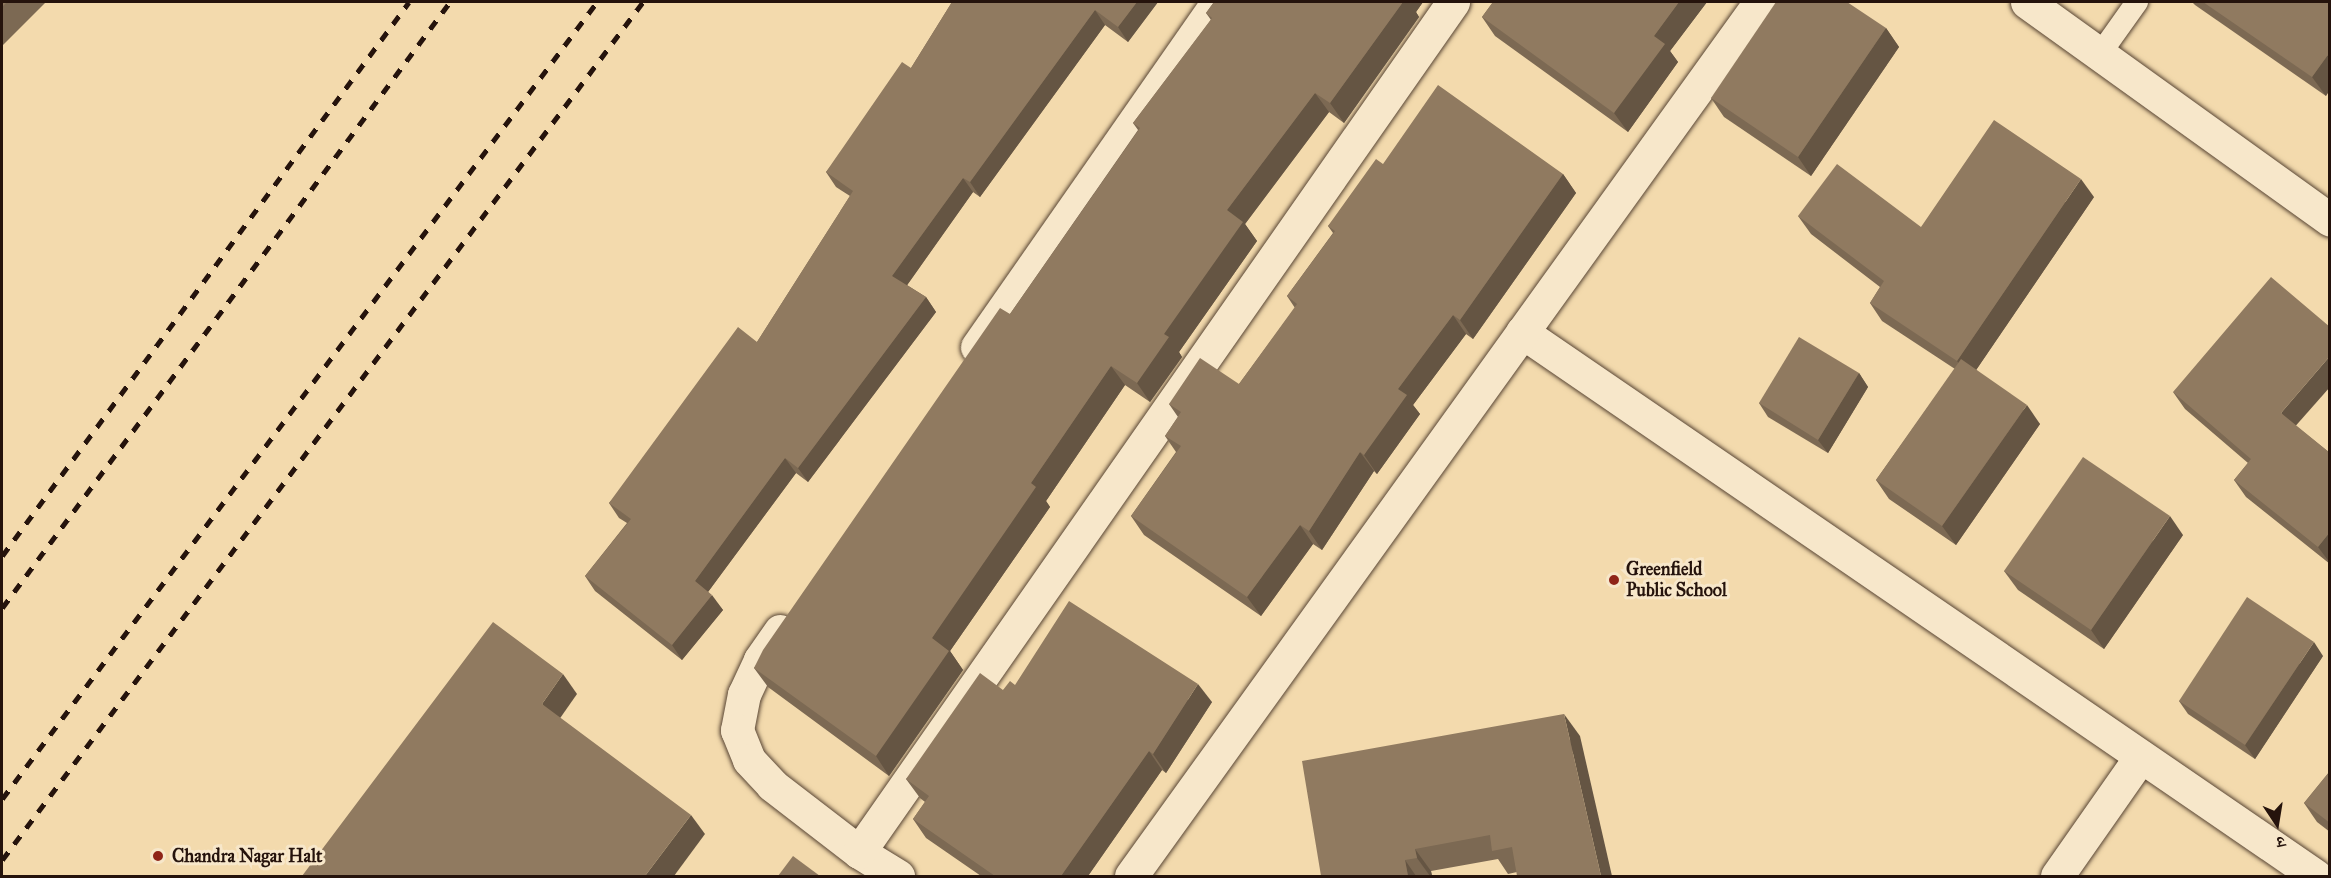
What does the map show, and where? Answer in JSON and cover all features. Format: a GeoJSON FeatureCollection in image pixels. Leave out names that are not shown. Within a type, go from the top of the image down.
{"type":"FeatureCollection","features":[{"type":"Feature","properties":{"kind":"street"},"geometry":{"type":"LineString","coordinates":[[958,375],[1218,2]]}},
{"type":"Feature","properties":{"kind":"street"},"geometry":{"type":"LineString","coordinates":[[859,852],[1453,2]]}},
{"type":"Feature","properties":{"kind":"street"},"geometry":{"type":"LineString","coordinates":[[1131,876],[1760,2]]}},
{"type":"Feature","properties":{"kind":"street"},"geometry":{"type":"LineString","coordinates":[[2027,2],[2330,220]]}},
{"type":"Feature","properties":{"kind":"street"},"geometry":{"type":"LineString","coordinates":[[1522,332],[2316,876]]}},
{"type":"Feature","properties":{"kind":"street"},"geometry":{"type":"LineString","coordinates":[[801,601],[760,660],[744,694],[737,730],[749,760],[772,785],[859,852],[898,876]]}},
{"type":"Feature","properties":{"kind":"street"},"geometry":{"type":"LineString","coordinates":[[2057,876],[2141,756]]}},
{"type":"Feature","properties":{"kind":"lane"},"geometry":{"type":"LineString","coordinates":[[2100,54],[2137,2]]}},
{"type":"Feature","properties":{"kind":"building"},"geometry":{"type":"Polygon","coordinates":[[[952,2],[1137,2],[1118,27],[1095,10],[970,182],[963,178],[892,276],[926,297],[798,468],[785,458],[695,581],[712,595],[672,645],[585,576],[631,519],[609,503],[738,327],[757,342],[853,191],[826,172],[902,62],[911,68],[952,2]]]}},
{"type":"Feature","properties":{"kind":"building"},"geometry":{"type":"Polygon","coordinates":[[[1214,2],[1403,2],[1330,103],[1315,93],[1227,210],[1243,222],[1164,334],[1169,337],[1137,383],[1111,366],[1031,483],[1036,487],[932,638],[949,651],[876,756],[754,668],[763,650],[1000,308],[1010,314],[1140,128],[1133,123],[1212,18],[1206,13],[1214,2]]]}},
{"type":"Feature","properties":{"kind":"building"},"geometry":{"type":"Polygon","coordinates":[[[1493,2],[1679,2],[1654,36],[1665,44],[1614,113],[1482,17],[1493,2]]]}},
{"type":"Feature","properties":{"kind":"building"},"geometry":{"type":"Polygon","coordinates":[[[1776,2],[1847,2],[1886,28],[1798,157],[1711,98],[1776,2]]]}},
{"type":"Feature","properties":{"kind":"building"},"geometry":{"type":"Polygon","coordinates":[[[2203,2],[2330,2],[2330,52],[2312,77],[2203,2]]]}},
{"type":"Feature","properties":{"kind":"building"},"geometry":{"type":"Polygon","coordinates":[[[1438,85],[1563,174],[1460,320],[1453,315],[1398,389],[1407,395],[1364,455],[1360,452],[1309,531],[1300,525],[1247,597],[1131,516],[1181,446],[1165,436],[1181,412],[1169,404],[1200,358],[1239,384],[1297,304],[1287,296],[1335,231],[1328,226],[1376,159],[1383,164],[1438,85]]]}},
{"type":"Feature","properties":{"kind":"building"},"geometry":{"type":"Polygon","coordinates":[[[1994,120],[2081,179],[1957,361],[1870,303],[1884,281],[1798,216],[1837,164],[1921,227],[1994,120]]]}},
{"type":"Feature","properties":{"kind":"building"},"geometry":{"type":"Polygon","coordinates":[[[2271,277],[2330,327],[2330,356],[2281,413],[2330,453],[2330,532],[2318,547],[2234,480],[2251,459],[2173,392],[2271,277]]]}},
{"type":"Feature","properties":{"kind":"building"},"geometry":{"type":"Polygon","coordinates":[[[1799,337],[1859,373],[1818,440],[1759,403],[1799,337]]]}},
{"type":"Feature","properties":{"kind":"building"},"geometry":{"type":"Polygon","coordinates":[[[1961,359],[2027,405],[1942,526],[1876,480],[1961,359]]]}},
{"type":"Feature","properties":{"kind":"building"},"geometry":{"type":"Polygon","coordinates":[[[2083,457],[2170,516],[2091,630],[2004,571],[2083,457]]]}},
{"type":"Feature","properties":{"kind":"building"},"geometry":{"type":"Polygon","coordinates":[[[2247,597],[2314,642],[2245,745],[2179,701],[2247,597]]]}},
{"type":"Feature","properties":{"kind":"building"},"geometry":{"type":"Polygon","coordinates":[[[1069,601],[1198,684],[1153,754],[1149,751],[1061,876],[995,876],[913,819],[929,796],[906,779],[980,673],[1003,690],[1010,681],[1015,685],[1069,601]]]}},
{"type":"Feature","properties":{"kind":"building"},"geometry":{"type":"Polygon","coordinates":[[[493,622],[563,674],[542,704],[691,815],[645,876],[302,876],[493,622]]]}},
{"type":"Feature","properties":{"kind":"building"},"geometry":{"type":"Polygon","coordinates":[[[1564,714],[1601,876],[1517,876],[1512,847],[1492,851],[1490,835],[1415,849],[1417,858],[1405,860],[1408,876],[1321,876],[1302,761],[1564,714]]]}},
{"type":"Feature","properties":{"kind":"building"},"geometry":{"type":"Polygon","coordinates":[[[2330,771],[2330,823],[2304,803],[2330,771]]]}},
{"type":"Feature","properties":{"kind":"building"},"geometry":{"type":"Polygon","coordinates":[[[793,856],[820,876],[778,876],[793,856]]]}},
{"type":"Feature","properties":{"kind":"railway"},"geometry":{"type":"LineString","coordinates":[[2,556],[409,2]]}},
{"type":"Feature","properties":{"kind":"railway"},"geometry":{"type":"LineString","coordinates":[[2,608],[450,2]]}},
{"type":"Feature","properties":{"kind":"railway"},"geometry":{"type":"LineString","coordinates":[[2,799],[597,2]]}},
{"type":"Feature","properties":{"kind":"railway"},"geometry":{"type":"LineString","coordinates":[[2,860],[643,2]]}},
{"type":"Feature","properties":{"kind":"place","name":"Greenfield Public School"},"geometry":{"type":"Point","coordinates":[1614,580]}},
{"type":"Feature","properties":{"kind":"place","name":"Chandra Nagar Halt"},"geometry":{"type":"Point","coordinates":[158,856]}}]}
